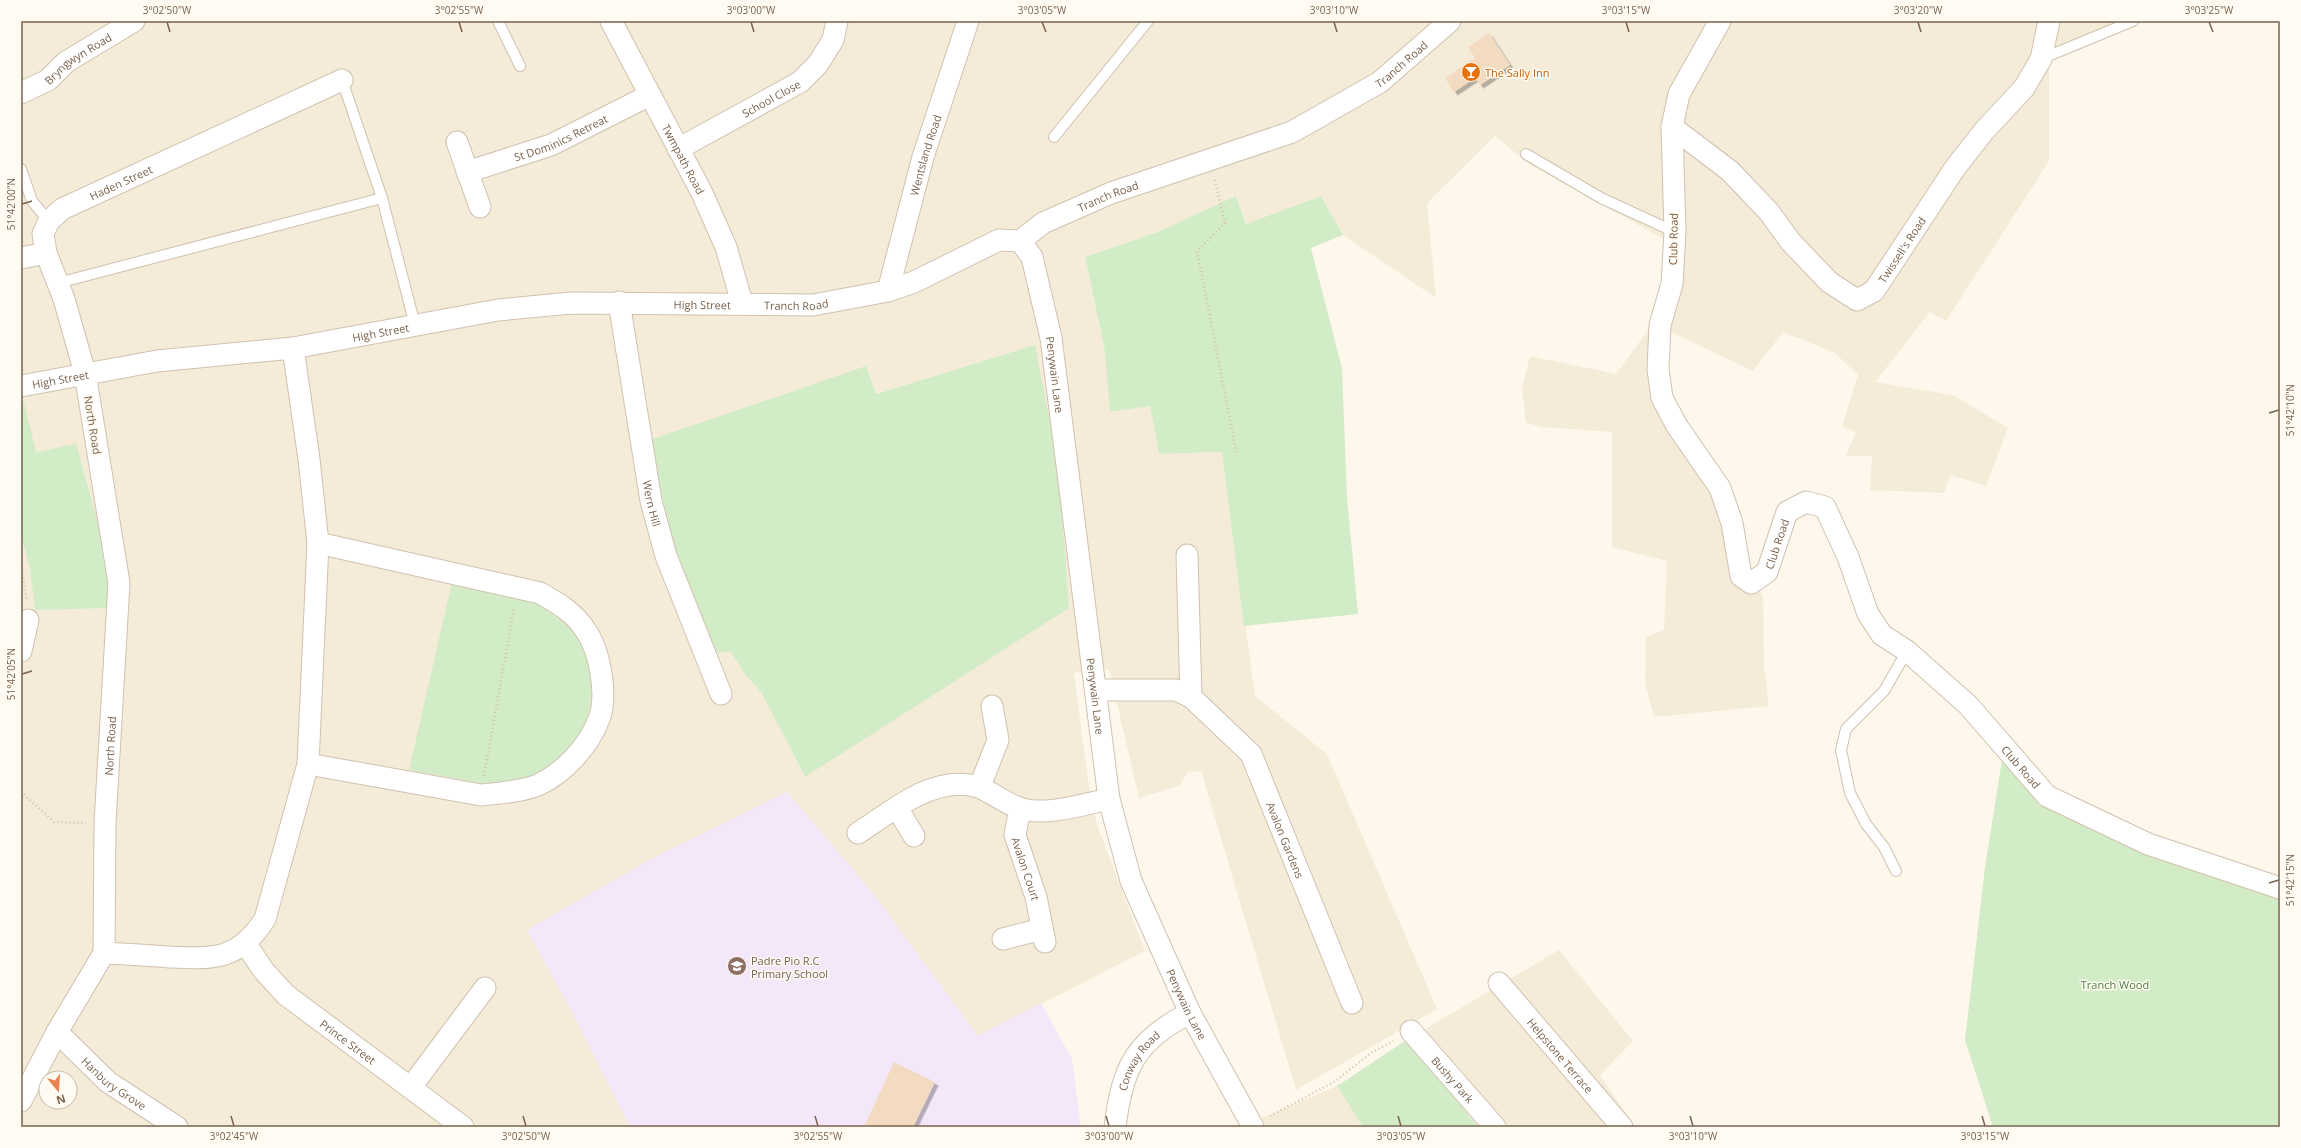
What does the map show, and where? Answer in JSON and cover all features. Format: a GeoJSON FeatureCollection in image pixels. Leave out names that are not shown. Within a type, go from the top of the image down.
{"type":"FeatureCollection","features":[{"type":"Feature","properties":{"kind":"street","name":"Bryngwyn Road"},"geometry":{"type":"LineString","coordinates":[[21,93],[48,80],[66,62],[134,21]]}},
{"type":"Feature","properties":{"kind":"street","name":"Twmpath Road"},"geometry":{"type":"LineString","coordinates":[[611,21],[702,194],[726,247],[742,303]]}},
{"type":"Feature","properties":{"kind":"street","name":"School Close"},"geometry":{"type":"LineString","coordinates":[[678,149],[800,82],[818,64],[833,40],[837,21]]}},
{"type":"Feature","properties":{"kind":"street","name":"Wentsland Road"},"geometry":{"type":"LineString","coordinates":[[888,291],[923,157],[968,21]]}},
{"type":"Feature","properties":{"kind":"street","name":"Tranch Road"},"geometry":{"type":"LineString","coordinates":[[742,303],[813,305],[888,291],[914,282],[999,240],[1020,241],[1044,223],[1111,193],[1292,132],[1373,86],[1449,21]]}},
{"type":"Feature","properties":{"kind":"street","name":"Club Road"},"geometry":{"type":"LineString","coordinates":[[1720,21],[1679,94],[1672,127],[1675,232],[1672,284],[1660,325],[1658,369],[1662,398],[1677,426],[1720,488],[1732,523],[1741,576],[1751,583],[1767,572],[1788,512],[1806,502],[1825,507],[1848,557],[1868,614],[1882,635],[1907,651],[1968,705],[2047,796],[2148,844],[2280,888]]}},
{"type":"Feature","properties":{"kind":"street","name":"Twissell's Road"},"geometry":{"type":"LineString","coordinates":[[1672,127],[1730,171],[1769,212],[1790,241],[1829,282],[1857,300],[1874,290],[1956,168],[1984,131],[2024,88],[2042,59],[2049,21]]}},
{"type":"Feature","properties":{"kind":"street","name":"Haden Street"},"geometry":{"type":"LineString","coordinates":[[49,221],[62,209],[84,198],[342,80]]}},
{"type":"Feature","properties":{"kind":"street","name":"St Dominics Retreat"},"geometry":{"type":"LineString","coordinates":[[467,172],[551,145],[650,95]]}},
{"type":"Feature","properties":{"kind":"street"},"geometry":{"type":"LineString","coordinates":[[456,142],[480,207]]}},
{"type":"Feature","properties":{"kind":"street"},"geometry":{"type":"LineString","coordinates":[[49,221],[43,234],[46,253],[58,283],[85,373]]}},
{"type":"Feature","properties":{"kind":"street","name":"Penywain Lane"},"geometry":{"type":"LineString","coordinates":[[1020,241],[1032,258],[1051,338],[1109,799],[1131,881],[1190,1013],[1253,1126]]}},
{"type":"Feature","properties":{"kind":"street"},"geometry":{"type":"LineString","coordinates":[[21,258],[46,253]]}},
{"type":"Feature","properties":{"kind":"street","name":"Wern Hill"},"geometry":{"type":"LineString","coordinates":[[619,302],[651,501],[666,556],[721,694]]}},
{"type":"Feature","properties":{"kind":"street","name":"High Street"},"geometry":{"type":"LineString","coordinates":[[21,386],[85,373],[157,362],[293,348],[498,310],[571,303],[742,303]]}},
{"type":"Feature","properties":{"kind":"street"},"geometry":{"type":"LineString","coordinates":[[21,1101],[58,1032],[104,953],[208,959],[231,952],[245,943],[256,933],[265,919],[308,764],[318,543],[309,459],[293,348]]}},
{"type":"Feature","properties":{"kind":"street","name":"North Road"},"geometry":{"type":"LineString","coordinates":[[85,373],[119,583],[104,823],[104,953]]}},
{"type":"Feature","properties":{"kind":"street"},"geometry":{"type":"LineString","coordinates":[[308,764],[481,795],[508,793],[538,785],[562,770],[586,744],[600,719],[603,691],[600,662],[587,631],[565,607],[540,592],[318,543]]}},
{"type":"Feature","properties":{"kind":"street"},"geometry":{"type":"LineString","coordinates":[[1187,555],[1191,697]]}},
{"type":"Feature","properties":{"kind":"street"},"geometry":{"type":"LineString","coordinates":[[21,651],[28,620]]}},
{"type":"Feature","properties":{"kind":"street","name":"Avalon Gardens"},"geometry":{"type":"LineString","coordinates":[[1096,690],[1176,690],[1191,697],[1251,754],[1352,1002]]}},
{"type":"Feature","properties":{"kind":"street"},"geometry":{"type":"LineString","coordinates":[[980,786],[998,740],[992,706]]}},
{"type":"Feature","properties":{"kind":"street"},"geometry":{"type":"LineString","coordinates":[[858,834],[920,794],[949,785],[980,786],[1020,808],[1049,811],[1109,799]]}},
{"type":"Feature","properties":{"kind":"street"},"geometry":{"type":"LineString","coordinates":[[897,808],[914,836]]}},
{"type":"Feature","properties":{"kind":"street","name":"Avalon Court"},"geometry":{"type":"LineString","coordinates":[[1003,939],[1043,936],[1036,897],[1015,835],[1020,808]]}},
{"type":"Feature","properties":{"kind":"street","name":"Prince Street"},"geometry":{"type":"LineString","coordinates":[[245,943],[264,971],[286,995],[463,1127]]}},
{"type":"Feature","properties":{"kind":"street","name":"Helpstone Terrace"},"geometry":{"type":"LineString","coordinates":[[1499,983],[1622,1127]]}},
{"type":"Feature","properties":{"kind":"street"},"geometry":{"type":"LineString","coordinates":[[411,1087],[485,988]]}},
{"type":"Feature","properties":{"kind":"street","name":"Conway Road"},"geometry":{"type":"LineString","coordinates":[[1115,1127],[1118,1100],[1126,1071],[1145,1044],[1166,1025],[1190,1013]]}},
{"type":"Feature","properties":{"kind":"street","name":"Bushy Park"},"geometry":{"type":"LineString","coordinates":[[1411,1031],[1495,1127]]}},
{"type":"Feature","properties":{"kind":"street","name":"Hanbury Grove"},"geometry":{"type":"LineString","coordinates":[[58,1032],[108,1082],[177,1127]]}},
{"type":"Feature","properties":{"kind":"lane"},"geometry":{"type":"LineString","coordinates":[[498,21],[520,66]]}},
{"type":"Feature","properties":{"kind":"lane"},"geometry":{"type":"LineString","coordinates":[[1054,137],[1148,21]]}},
{"type":"Feature","properties":{"kind":"lane"},"geometry":{"type":"LineString","coordinates":[[2042,59],[2133,21]]}},
{"type":"Feature","properties":{"kind":"lane"},"geometry":{"type":"LineString","coordinates":[[342,80],[382,198],[415,325]]}},
{"type":"Feature","properties":{"kind":"lane"},"geometry":{"type":"LineString","coordinates":[[1526,154],[1601,198],[1675,232]]}},
{"type":"Feature","properties":{"kind":"lane"},"geometry":{"type":"LineString","coordinates":[[21,169],[25,194],[49,221]]}},
{"type":"Feature","properties":{"kind":"lane"},"geometry":{"type":"LineString","coordinates":[[58,283],[382,198]]}},
{"type":"Feature","properties":{"kind":"lane"},"geometry":{"type":"LineString","coordinates":[[1896,871],[1884,847],[1866,824],[1850,793],[1841,750],[1846,729],[1884,691],[1907,651]]}},
{"type":"Feature","properties":{"kind":"path"},"geometry":{"type":"LineString","coordinates":[[1211,160],[1225,223],[1197,251],[1236,455]]}},
{"type":"Feature","properties":{"kind":"path"},"geometry":{"type":"LineString","coordinates":[[21,566],[27,592],[28,620]]}},
{"type":"Feature","properties":{"kind":"path"},"geometry":{"type":"LineString","coordinates":[[481,795],[518,587]]}},
{"type":"Feature","properties":{"kind":"path"},"geometry":{"type":"LineString","coordinates":[[21,792],[54,822],[104,823]]}},
{"type":"Feature","properties":{"kind":"path"},"geometry":{"type":"LineString","coordinates":[[1253,1126],[1334,1082],[1371,1054],[1411,1031]]}},
{"type":"Feature","properties":{"kind":"shaded area"},"geometry":{"type":"Polygon","coordinates":[[[21,21],[2146,21],[2049,62],[2049,161],[1946,321],[1930,312],[1875,382],[1953,395],[2008,428],[1986,486],[1950,475],[1944,493],[1870,490],[1872,456],[1846,456],[1856,432],[1842,426],[1858,375],[1835,353],[1783,332],[1753,371],[1667,330],[1666,387],[1748,568],[1763,597],[1764,666],[1769,706],[1654,717],[1645,683],[1646,637],[1664,630],[1667,561],[1612,547],[1612,432],[1543,427],[1526,423],[1522,388],[1530,356],[1616,374],[1646,333],[1666,284],[1667,241],[1529,164],[1495,136],[1427,203],[1436,298],[1343,235],[1321,196],[1246,224],[1237,197],[1160,231],[1085,257],[1104,346],[1110,412],[1150,406],[1159,454],[1222,452],[1255,696],[1327,754],[1437,1009],[1296,1090],[1201,771],[1188,772],[1180,785],[1139,798],[1109,669],[1074,673],[1089,787],[1097,825],[1145,951],[978,1036],[871,891],[787,792],[527,930],[571,1010],[630,1127],[21,1127],[21,21]],[[1035,345],[876,394],[866,366],[731,652],[746,676],[761,692],[804,776],[1035,345]]]}},
{"type":"Feature","properties":{"kind":"shaded area","name":"Padre Pio R.C Primary School"},"geometry":{"type":"Polygon","coordinates":[[[787,792],[871,891],[978,1036],[1041,1003],[1072,1059],[1081,1127],[630,1127],[571,1010],[527,930],[655,857],[787,792]]]}},
{"type":"Feature","properties":{"kind":"shaded area"},"geometry":{"type":"Polygon","coordinates":[[[1559,950],[1633,1041],[1600,1075],[1635,1127],[1478,1127],[1408,1039],[1559,950]]]}},
{"type":"Feature","properties":{"kind":"shaded area"},"geometry":{"type":"Polygon","coordinates":[[[1337,1086],[1363,1127],[1241,1127],[1337,1086]]]}},
{"type":"Feature","properties":{"kind":"green space"},"geometry":{"type":"Polygon","coordinates":[[[1236,196],[1246,224],[1321,196],[1343,235],[1311,248],[1342,368],[1347,497],[1358,614],[1244,626],[1222,452],[1159,454],[1150,406],[1110,412],[1104,346],[1085,257],[1160,231],[1236,196]]]}},
{"type":"Feature","properties":{"kind":"green space"},"geometry":{"type":"Polygon","coordinates":[[[1035,345],[1059,468],[1069,608],[805,777],[761,692],[746,676],[731,652],[713,653],[676,558],[650,440],[866,366],[876,394],[1035,345]]]}},
{"type":"Feature","properties":{"kind":"green space"},"geometry":{"type":"Polygon","coordinates":[[[24,402],[36,452],[76,444],[113,577],[108,608],[35,610],[30,569],[21,535],[21,403],[24,402]]]}},
{"type":"Feature","properties":{"kind":"green space"},"geometry":{"type":"Polygon","coordinates":[[[452,582],[537,602],[576,632],[588,662],[593,688],[587,722],[573,748],[557,766],[510,785],[481,783],[409,770],[452,582]]]}},
{"type":"Feature","properties":{"kind":"green space","name":"Tranch Wood"},"geometry":{"type":"Polygon","coordinates":[[[2004,747],[2047,796],[2280,888],[2280,1127],[1993,1127],[1965,1040],[1985,867],[2004,747]]]}},
{"type":"Feature","properties":{"kind":"green space"},"geometry":{"type":"Polygon","coordinates":[[[1408,1039],[1478,1127],[1363,1127],[1337,1086],[1408,1039]]]}},
{"type":"Feature","properties":{"kind":"building"},"geometry":{"type":"Polygon","coordinates":[[[1489,33],[1510,65],[1480,85],[1475,78],[1454,92],[1445,78],[1475,58],[1468,47],[1489,33]]]}},
{"type":"Feature","properties":{"kind":"building"},"geometry":{"type":"Polygon","coordinates":[[[894,1062],[935,1082],[913,1127],[864,1127],[894,1062]]]}},
{"type":"Feature","properties":{"kind":"place","name":"The Sally Inn"},"geometry":{"type":"Point","coordinates":[1471,72]}},
{"type":"Feature","properties":{"kind":"place","name":"Padre Pio R.C Primary School"},"geometry":{"type":"Point","coordinates":[737,966]}}]}
